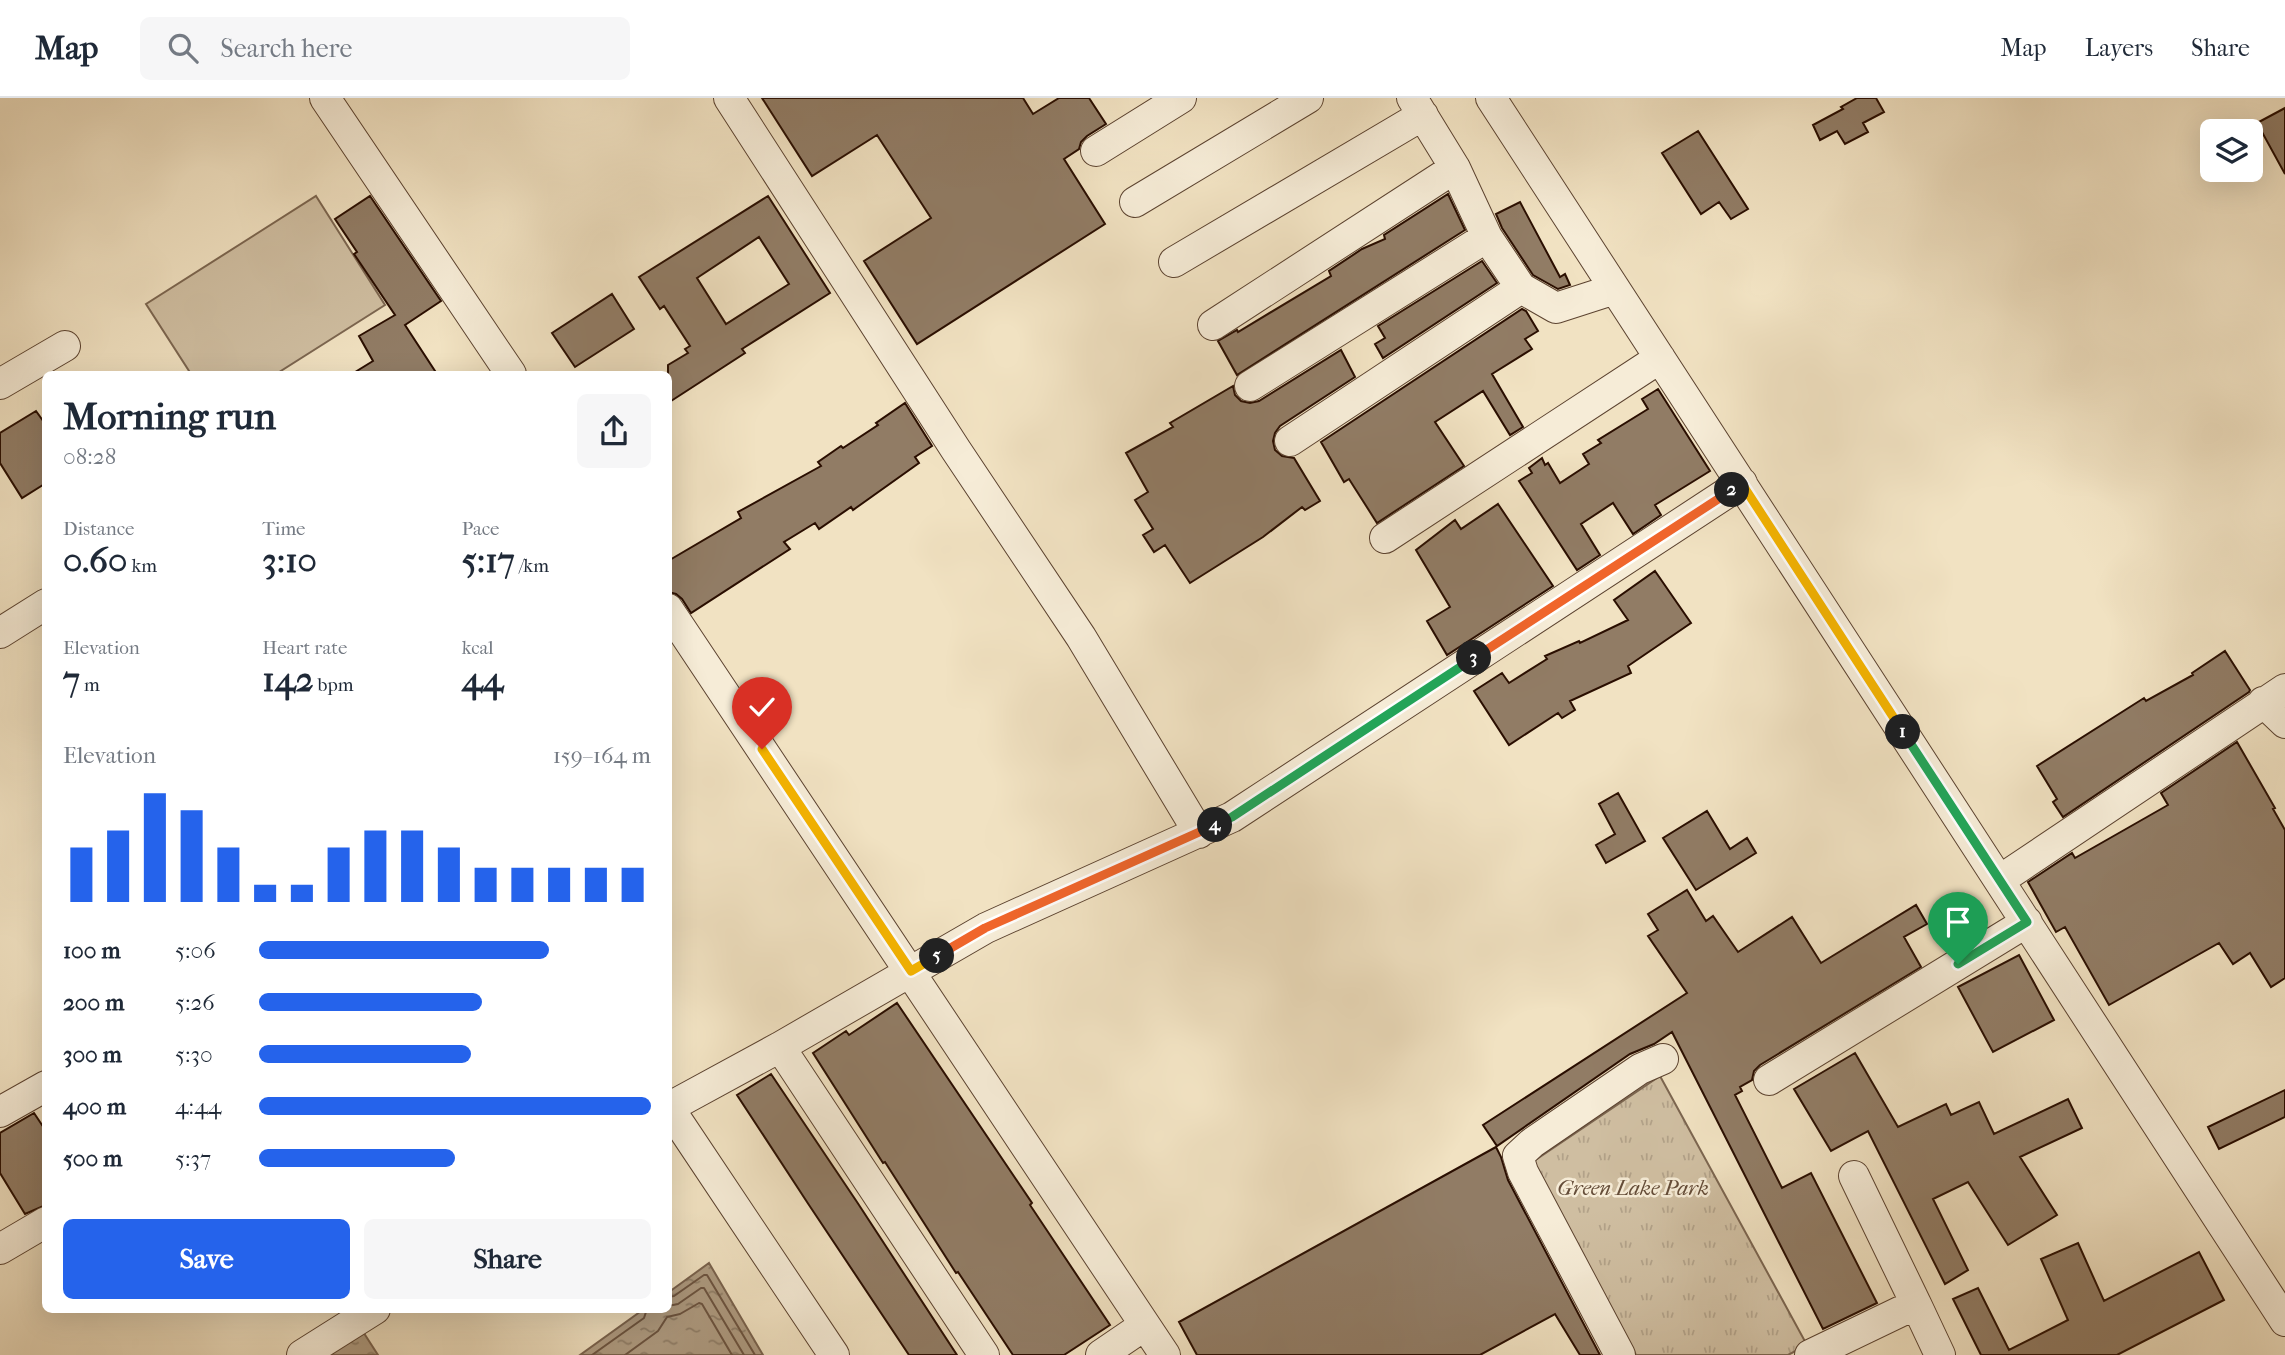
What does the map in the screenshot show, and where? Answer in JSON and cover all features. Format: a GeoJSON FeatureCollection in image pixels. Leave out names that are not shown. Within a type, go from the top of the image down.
{"type":"FeatureCollection","features":[{"type":"Feature","properties":{"kind":"street"},"geometry":{"type":"LineString","coordinates":[[325,98],[509,371]]}},
{"type":"Feature","properties":{"kind":"street"},"geometry":{"type":"LineString","coordinates":[[729,98],[1081,637],[1199,833]]}},
{"type":"Feature","properties":{"kind":"street"},"geometry":{"type":"LineString","coordinates":[[1096,151],[1181,98]]}},
{"type":"Feature","properties":{"kind":"street"},"geometry":{"type":"LineString","coordinates":[[1135,202],[1308,98]]}},
{"type":"Feature","properties":{"kind":"street"},"geometry":{"type":"LineString","coordinates":[[1491,98],[2285,1321]]}},
{"type":"Feature","properties":{"kind":"street"},"geometry":{"type":"LineString","coordinates":[[1174,262],[1417,107],[1455,168],[1487,237],[1521,288],[1556,308],[1615,289]]}},
{"type":"Feature","properties":{"kind":"street"},"geometry":{"type":"LineString","coordinates":[[1213,325],[1455,168]]}},
{"type":"Feature","properties":{"kind":"street"},"geometry":{"type":"LineString","coordinates":[[1251,386],[1487,237]]}},
{"type":"Feature","properties":{"kind":"street"},"geometry":{"type":"LineString","coordinates":[[1290,441],[1521,288]]}},
{"type":"Feature","properties":{"kind":"street"},"geometry":{"type":"LineString","coordinates":[[0,384],[65,346]]}},
{"type":"Feature","properties":{"kind":"street"},"geometry":{"type":"LineString","coordinates":[[1385,538],[1660,358]]}},
{"type":"Feature","properties":{"kind":"street"},"geometry":{"type":"LineString","coordinates":[[672,1106],[985,928],[1199,833],[1244,809],[1742,484]]}},
{"type":"Feature","properties":{"kind":"street"},"geometry":{"type":"LineString","coordinates":[[0,633],[42,607]]}},
{"type":"Feature","properties":{"kind":"street"},"geometry":{"type":"LineString","coordinates":[[672,615],[1165,1355]]}},
{"type":"Feature","properties":{"kind":"street"},"geometry":{"type":"LineString","coordinates":[[2000,880],[2274,696],[2285,723]]}},
{"type":"Feature","properties":{"kind":"street"},"geometry":{"type":"LineString","coordinates":[[1769,1080],[2027,922]]}},
{"type":"Feature","properties":{"kind":"street"},"geometry":{"type":"LineString","coordinates":[[780,1047],[984,1355]]}},
{"type":"Feature","properties":{"kind":"street"},"geometry":{"type":"LineString","coordinates":[[1620,1355],[1523,1172],[1518,1156],[1532,1143],[1640,1069],[1663,1059]]}},
{"type":"Feature","properties":{"kind":"street"},"geometry":{"type":"LineString","coordinates":[[0,1112],[42,1088]]}},
{"type":"Feature","properties":{"kind":"street"},"geometry":{"type":"LineString","coordinates":[[672,1112],[834,1355]]}},
{"type":"Feature","properties":{"kind":"street"},"geometry":{"type":"LineString","coordinates":[[1854,1176],[1940,1355]]}},
{"type":"Feature","properties":{"kind":"street"},"geometry":{"type":"LineString","coordinates":[[0,1249],[42,1224]]}},
{"type":"Feature","properties":{"kind":"street"},"geometry":{"type":"LineString","coordinates":[[1810,1355],[1916,1304]]}},
{"type":"Feature","properties":{"kind":"street"},"geometry":{"type":"LineString","coordinates":[[302,1355],[370,1313]]}},
{"type":"Feature","properties":{"kind":"street"},"geometry":{"type":"LineString","coordinates":[[1101,1355],[1145,1325]]}},
{"type":"Feature","properties":{"kind":"green space"},"geometry":{"type":"Polygon","coordinates":[[[316,196],[385,305],[281,371],[189,371],[146,304],[316,196]]]}},
{"type":"Feature","properties":{"kind":"green space","name":"Green Lake Park"},"geometry":{"type":"Polygon","coordinates":[[[1660,1076],[1807,1345],[1788,1355],[1636,1355],[1531,1163],[1660,1076]]]}},
{"type":"Feature","properties":{"kind":"water"},"geometry":{"type":"Polygon","coordinates":[[[709,1263],[763,1355],[580,1355],[638,1313],[672,1313],[672,1290],[709,1263]]]}},
{"type":"Feature","properties":{"kind":"water"},"geometry":{"type":"Polygon","coordinates":[[[360,1327],[378,1355],[318,1355],[360,1327]]]}},
{"type":"Feature","properties":{"kind":"building"},"geometry":{"type":"Polygon","coordinates":[[[762,98],[1023,98],[1033,114],[1059,98],[1089,98],[1106,124],[1087,136],[1079,149],[1064,159],[1105,224],[917,344],[864,261],[931,218],[877,135],[812,176],[762,98]]]}},
{"type":"Feature","properties":{"kind":"building"},"geometry":{"type":"Polygon","coordinates":[[[1857,98],[1876,98],[1884,112],[1863,123],[1868,132],[1845,144],[1837,131],[1820,140],[1813,125],[1857,98]]]}},
{"type":"Feature","properties":{"kind":"building"},"geometry":{"type":"Polygon","coordinates":[[[2285,108],[2285,174],[2263,134],[2263,120],[2285,108]]]}},
{"type":"Feature","properties":{"kind":"building"},"geometry":{"type":"Polygon","coordinates":[[[1698,131],[1748,209],[1731,219],[1719,202],[1701,214],[1662,153],[1698,131]]]}},
{"type":"Feature","properties":{"kind":"building"},"geometry":{"type":"Polygon","coordinates":[[[1448,194],[1465,230],[1237,375],[1218,341],[1237,330],[1238,332],[1331,276],[1329,271],[1362,249],[1385,239],[1384,235],[1448,194]]]}},
{"type":"Feature","properties":{"kind":"building"},"geometry":{"type":"Polygon","coordinates":[[[370,196],[441,301],[405,325],[435,371],[357,371],[373,361],[359,336],[395,315],[354,254],[357,252],[335,219],[370,196]]]}},
{"type":"Feature","properties":{"kind":"building"},"geometry":{"type":"Polygon","coordinates":[[[768,196],[830,293],[742,349],[745,353],[672,400],[672,371],[668,371],[668,365],[688,353],[685,349],[690,346],[664,306],[660,309],[639,277],[768,196]],[[759,237],[697,278],[726,324],[789,284],[759,237]]]}},
{"type":"Feature","properties":{"kind":"building"},"geometry":{"type":"Polygon","coordinates":[[[1520,202],[1560,277],[1565,274],[1570,285],[1558,289],[1533,275],[1502,228],[1496,214],[1520,202]]]}},
{"type":"Feature","properties":{"kind":"building"},"geometry":{"type":"Polygon","coordinates":[[[1482,261],[1497,283],[1383,358],[1375,344],[1385,338],[1378,326],[1482,261]]]}},
{"type":"Feature","properties":{"kind":"building"},"geometry":{"type":"Polygon","coordinates":[[[612,294],[634,329],[575,367],[552,333],[612,294]]]}},
{"type":"Feature","properties":{"kind":"building"},"geometry":{"type":"Polygon","coordinates":[[[1522,309],[1538,331],[1525,339],[1532,349],[1492,374],[1523,427],[1510,435],[1483,391],[1435,422],[1464,466],[1377,523],[1349,479],[1344,482],[1321,442],[1522,309]]]}},
{"type":"Feature","properties":{"kind":"building"},"geometry":{"type":"Polygon","coordinates":[[[1341,350],[1355,377],[1280,426],[1273,441],[1275,450],[1282,456],[1294,458],[1320,501],[1305,510],[1302,507],[1263,537],[1190,583],[1165,545],[1154,552],[1143,535],[1153,529],[1135,500],[1148,492],[1126,453],[1173,427],[1170,423],[1233,386],[1235,395],[1241,401],[1259,401],[1341,350]]]}},
{"type":"Feature","properties":{"kind":"building"},"geometry":{"type":"Polygon","coordinates":[[[1658,389],[1710,471],[1655,505],[1661,515],[1633,534],[1613,503],[1581,524],[1600,555],[1577,570],[1519,481],[1532,473],[1529,468],[1542,458],[1560,483],[1589,464],[1583,454],[1601,443],[1598,440],[1648,409],[1642,399],[1658,389]]]}},
{"type":"Feature","properties":{"kind":"building"},"geometry":{"type":"Polygon","coordinates":[[[905,403],[932,446],[915,457],[919,463],[853,510],[851,507],[819,529],[815,523],[784,542],[790,549],[691,613],[682,599],[672,593],[672,559],[741,518],[738,512],[821,466],[818,462],[878,425],[876,423],[905,403]]]}},
{"type":"Feature","properties":{"kind":"building"},"geometry":{"type":"Polygon","coordinates":[[[36,411],[42,419],[42,486],[22,498],[0,463],[0,433],[36,411]]]}},
{"type":"Feature","properties":{"kind":"building"},"geometry":{"type":"Polygon","coordinates":[[[1498,504],[1553,586],[1447,655],[1427,621],[1450,607],[1416,550],[1455,520],[1461,529],[1498,504]]]}},
{"type":"Feature","properties":{"kind":"building"},"geometry":{"type":"Polygon","coordinates":[[[1655,571],[1691,623],[1628,666],[1631,673],[1570,701],[1575,710],[1562,718],[1558,713],[1509,745],[1474,691],[1502,673],[1509,683],[1547,659],[1545,656],[1628,620],[1614,600],[1655,571]]]}},
{"type":"Feature","properties":{"kind":"building"},"geometry":{"type":"Polygon","coordinates":[[[2225,651],[2249,692],[2063,817],[2053,802],[2057,799],[2037,766],[2144,698],[2146,701],[2193,675],[2192,673],[2225,651]]]}},
{"type":"Feature","properties":{"kind":"building"},"geometry":{"type":"Polygon","coordinates":[[[2237,742],[2285,830],[2285,978],[2271,987],[2250,953],[2233,964],[2219,943],[2109,1005],[2065,927],[2056,932],[2028,882],[2072,853],[2075,858],[2168,805],[2161,793],[2237,742]]]}},
{"type":"Feature","properties":{"kind":"building"},"geometry":{"type":"Polygon","coordinates":[[[1618,793],[1645,841],[1606,863],[1596,845],[1615,834],[1599,804],[1618,793]]]}},
{"type":"Feature","properties":{"kind":"building"},"geometry":{"type":"Polygon","coordinates":[[[1707,811],[1730,849],[1747,838],[1756,853],[1696,890],[1663,838],[1707,811]]]}},
{"type":"Feature","properties":{"kind":"building"},"geometry":{"type":"Polygon","coordinates":[[[1687,890],[1706,921],[1713,916],[1738,952],[1792,917],[1821,963],[1916,905],[1927,924],[1904,937],[1921,967],[1760,1065],[1754,1071],[1752,1080],[1740,1087],[1742,1091],[1735,1095],[1782,1188],[1811,1173],[1877,1303],[1823,1329],[1672,1032],[1654,1044],[1630,1054],[1497,1146],[1483,1125],[1687,993],[1648,936],[1658,930],[1648,914],[1687,890]]]}},
{"type":"Feature","properties":{"kind":"building"},"geometry":{"type":"Polygon","coordinates":[[[2019,955],[2054,1020],[1993,1052],[1958,987],[2019,955]]]}},
{"type":"Feature","properties":{"kind":"building"},"geometry":{"type":"Polygon","coordinates":[[[897,1003],[1032,1203],[1030,1205],[1110,1325],[1064,1355],[1013,1355],[958,1272],[956,1273],[885,1162],[883,1163],[813,1053],[846,1031],[849,1035],[897,1003]]]}},
{"type":"Feature","properties":{"kind":"building"},"geometry":{"type":"Polygon","coordinates":[[[1855,1053],[1898,1127],[1946,1104],[1951,1115],[1979,1102],[1994,1134],[2068,1099],[2082,1128],[2020,1157],[2057,1215],[2008,1245],[1968,1182],[1933,1199],[1968,1270],[1945,1284],[1868,1131],[1831,1151],[1794,1089],[1855,1053]]]}},
{"type":"Feature","properties":{"kind":"building"},"geometry":{"type":"Polygon","coordinates":[[[771,1074],[957,1355],[909,1355],[809,1205],[737,1095],[771,1074]]]}},
{"type":"Feature","properties":{"kind":"building"},"geometry":{"type":"Polygon","coordinates":[[[2285,1090],[2285,1117],[2219,1149],[2208,1127],[2285,1090]]]}},
{"type":"Feature","properties":{"kind":"building"},"geometry":{"type":"Polygon","coordinates":[[[34,1113],[42,1125],[42,1207],[25,1214],[0,1173],[0,1133],[34,1113]]]}},
{"type":"Feature","properties":{"kind":"building"},"geometry":{"type":"Polygon","coordinates":[[[1496,1147],[1508,1180],[1600,1355],[1580,1355],[1555,1314],[1480,1355],[1197,1355],[1179,1322],[1496,1147]]]}},
{"type":"Feature","properties":{"kind":"building"},"geometry":{"type":"Polygon","coordinates":[[[2078,1243],[2104,1301],[2199,1252],[2224,1300],[2117,1355],[1981,1355],[1953,1299],[1978,1288],[2009,1350],[2068,1320],[2041,1259],[2078,1243]]]}},
{"type":"Feature","properties":{"kind":"route"},"geometry":{"type":"LineString","coordinates":[[762,749],[911,971],[985,928],[1232,817],[1742,484],[2027,922],[1958,964]]}}]}
